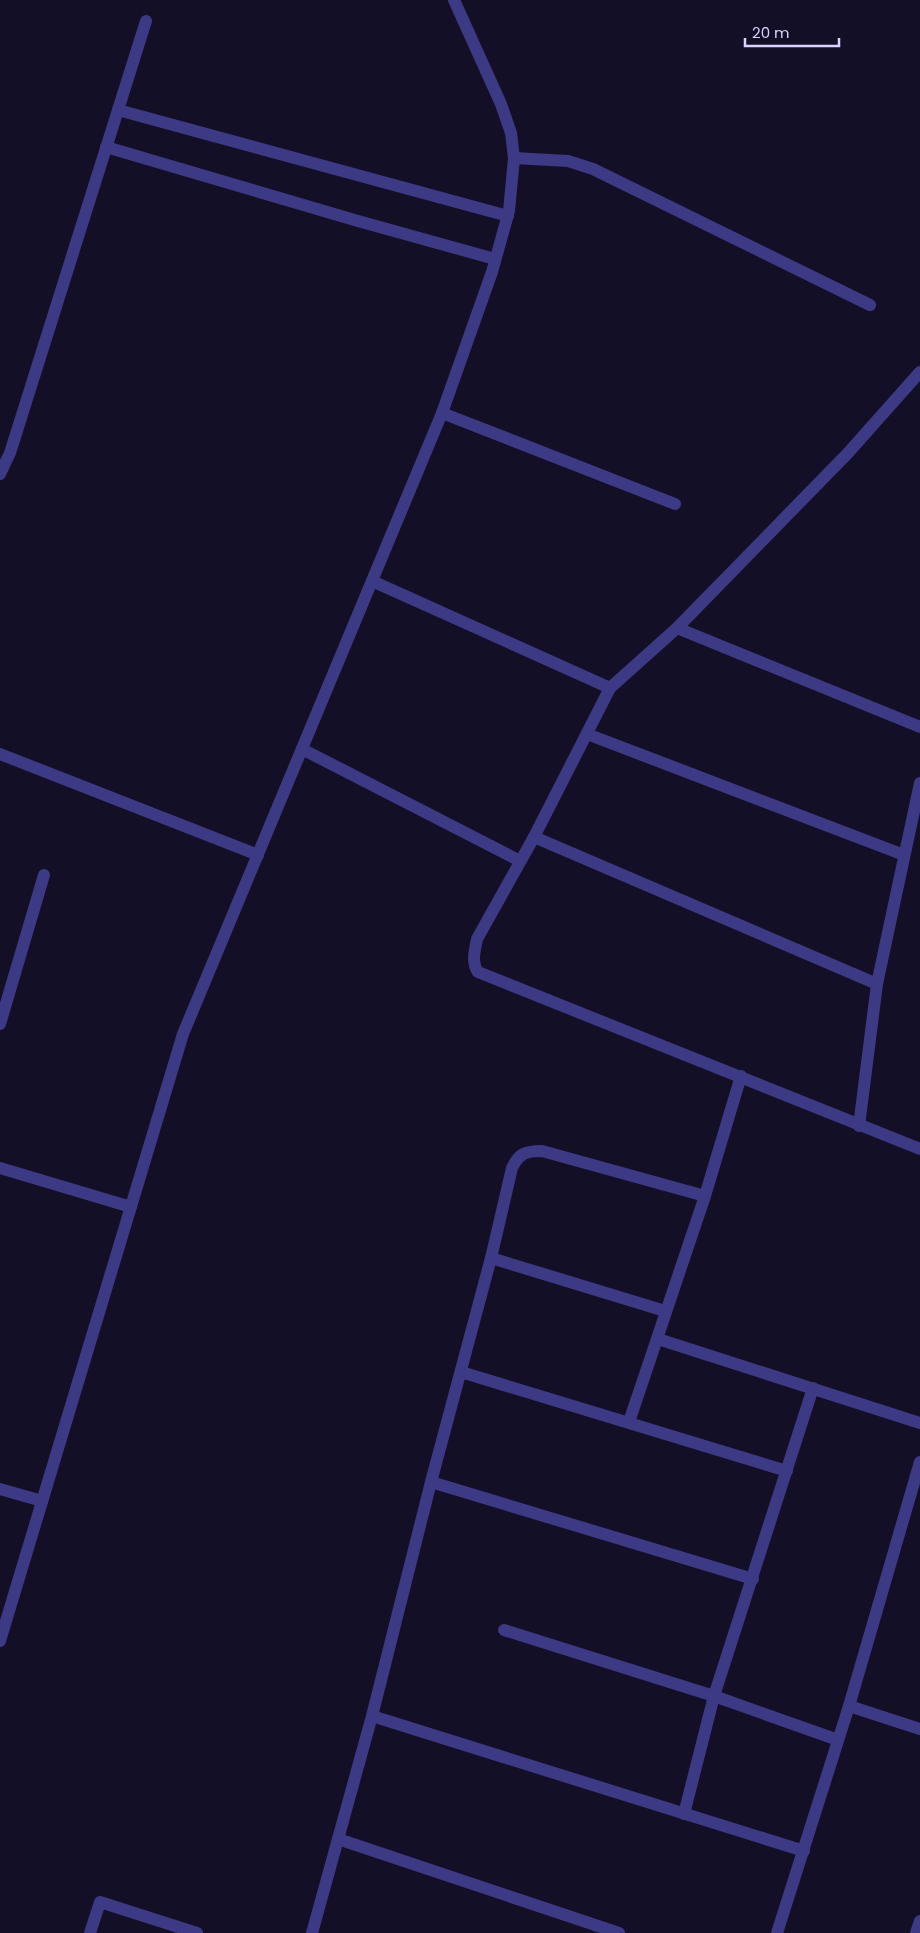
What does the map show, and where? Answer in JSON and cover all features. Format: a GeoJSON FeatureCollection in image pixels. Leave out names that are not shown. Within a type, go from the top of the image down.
{"type":"FeatureCollection","features":[{"type":"Feature","properties":{"kind":"street"},"geometry":{"type":"LineString","coordinates":[[0,1640],[183,1034],[442,413],[508,216],[513,186],[514,158],[511,133],[501,104],[454,0]]}},
{"type":"Feature","properties":{"kind":"street"},"geometry":{"type":"LineString","coordinates":[[0,474],[10,453],[146,21]]}},
{"type":"Feature","properties":{"kind":"street"},"geometry":{"type":"LineString","coordinates":[[118,110],[508,216]]}},
{"type":"Feature","properties":{"kind":"street"},"geometry":{"type":"LineString","coordinates":[[106,147],[495,259]]}},
{"type":"Feature","properties":{"kind":"street"},"geometry":{"type":"LineString","coordinates":[[514,158],[568,161],[593,169],[870,306]]}},
{"type":"Feature","properties":{"kind":"street"},"geometry":{"type":"LineString","coordinates":[[920,372],[848,453],[677,628],[610,688],[534,837],[477,939],[474,967],[478,972],[920,1149]]}},
{"type":"Feature","properties":{"kind":"street"},"geometry":{"type":"LineString","coordinates":[[442,413],[675,504]]}},
{"type":"Feature","properties":{"kind":"street"},"geometry":{"type":"LineString","coordinates":[[372,581],[610,688]]}},
{"type":"Feature","properties":{"kind":"street"},"geometry":{"type":"LineString","coordinates":[[677,628],[920,727]]}},
{"type":"Feature","properties":{"kind":"street"},"geometry":{"type":"LineString","coordinates":[[587,734],[904,856]]}},
{"type":"Feature","properties":{"kind":"street"},"geometry":{"type":"LineString","coordinates":[[302,749],[520,861]]}},
{"type":"Feature","properties":{"kind":"street"},"geometry":{"type":"LineString","coordinates":[[0,754],[258,855]]}},
{"type":"Feature","properties":{"kind":"street"},"geometry":{"type":"LineString","coordinates":[[859,1126],[877,984],[920,783]]}},
{"type":"Feature","properties":{"kind":"street"},"geometry":{"type":"LineString","coordinates":[[534,837],[877,984]]}},
{"type":"Feature","properties":{"kind":"street"},"geometry":{"type":"LineString","coordinates":[[0,1024],[44,875]]}},
{"type":"Feature","properties":{"kind":"street"},"geometry":{"type":"LineString","coordinates":[[629,1422],[705,1196],[741,1076]]}},
{"type":"Feature","properties":{"kind":"street"},"geometry":{"type":"LineString","coordinates":[[312,1933],[372,1716],[431,1482],[491,1258],[512,1168],[517,1158],[522,1153],[528,1151],[542,1150],[705,1196]]}},
{"type":"Feature","properties":{"kind":"street"},"geometry":{"type":"LineString","coordinates":[[0,1168],[131,1207]]}},
{"type":"Feature","properties":{"kind":"street"},"geometry":{"type":"LineString","coordinates":[[491,1258],[665,1311]]}},
{"type":"Feature","properties":{"kind":"street"},"geometry":{"type":"LineString","coordinates":[[658,1339],[920,1423]]}},
{"type":"Feature","properties":{"kind":"street"},"geometry":{"type":"LineString","coordinates":[[461,1372],[787,1470]]}},
{"type":"Feature","properties":{"kind":"street"},"geometry":{"type":"LineString","coordinates":[[684,1814],[714,1696],[813,1388]]}},
{"type":"Feature","properties":{"kind":"street"},"geometry":{"type":"LineString","coordinates":[[777,1933],[849,1706],[920,1462]]}},
{"type":"Feature","properties":{"kind":"street"},"geometry":{"type":"LineString","coordinates":[[431,1482],[753,1579]]}},
{"type":"Feature","properties":{"kind":"street"},"geometry":{"type":"LineString","coordinates":[[0,1489],[42,1501]]}},
{"type":"Feature","properties":{"kind":"street"},"geometry":{"type":"LineString","coordinates":[[504,1630],[714,1696],[838,1740]]}},
{"type":"Feature","properties":{"kind":"street"},"geometry":{"type":"LineString","coordinates":[[849,1706],[920,1729]]}},
{"type":"Feature","properties":{"kind":"street"},"geometry":{"type":"LineString","coordinates":[[372,1716],[804,1851]]}},
{"type":"Feature","properties":{"kind":"street"},"geometry":{"type":"LineString","coordinates":[[338,1840],[619,1933]]}},
{"type":"Feature","properties":{"kind":"street"},"geometry":{"type":"LineString","coordinates":[[90,1933],[100,1902],[197,1933]]}},
{"type":"Feature","properties":{"kind":"street"},"geometry":{"type":"LineString","coordinates":[[916,1933],[920,1921]]}}]}
